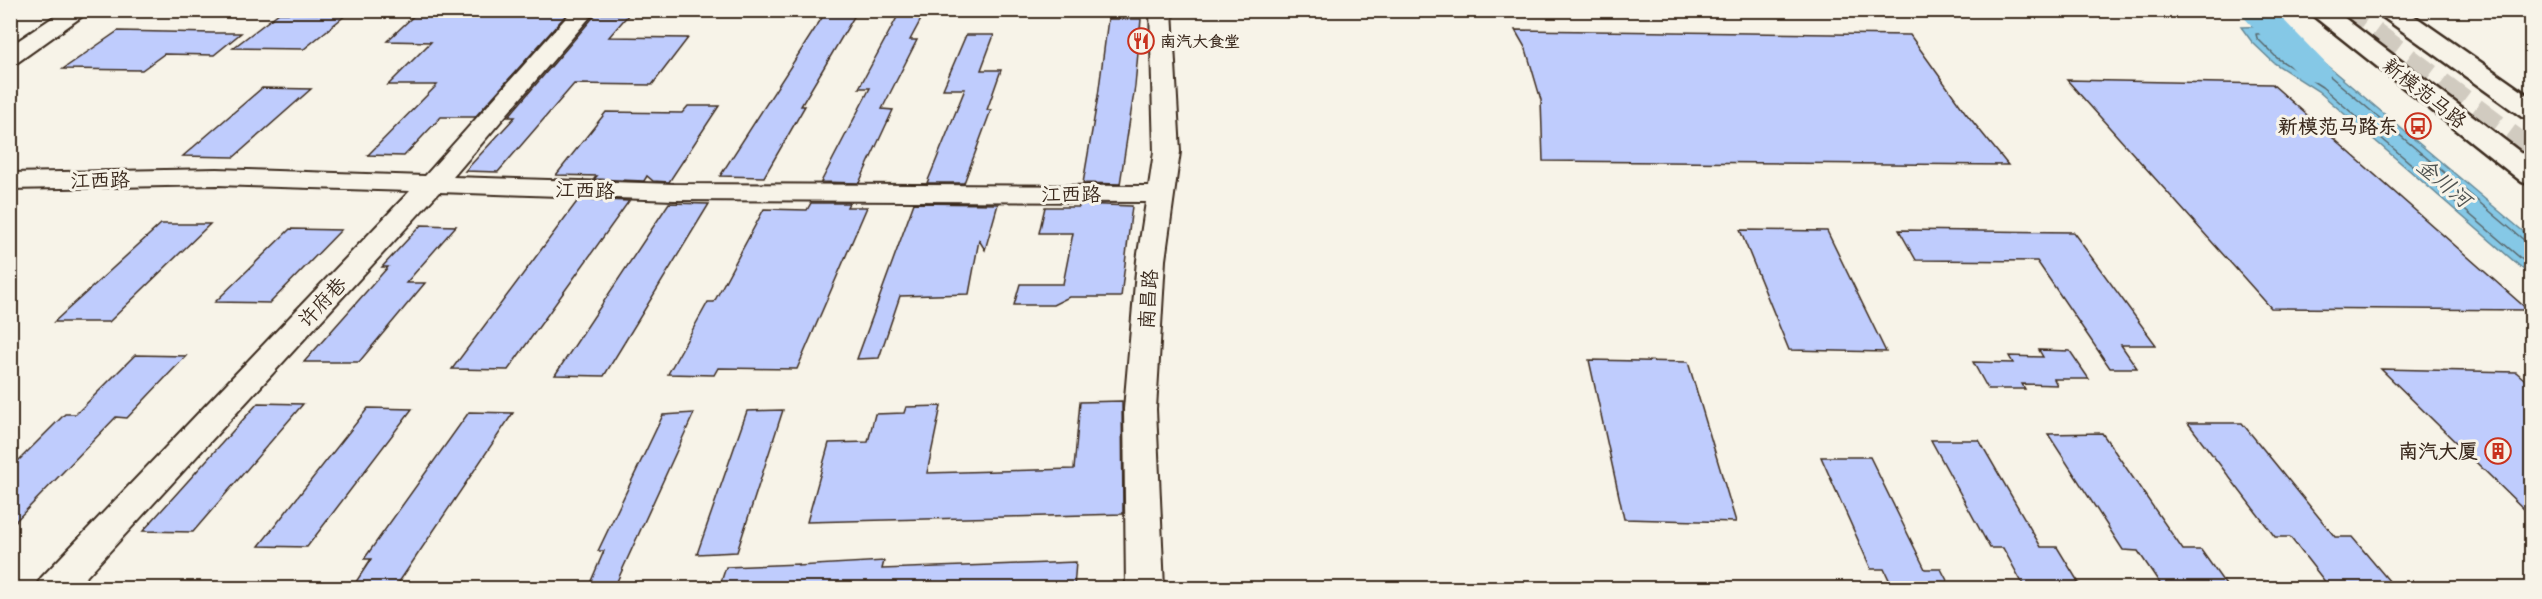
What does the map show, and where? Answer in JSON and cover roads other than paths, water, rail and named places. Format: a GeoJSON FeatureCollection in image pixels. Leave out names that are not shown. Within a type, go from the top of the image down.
{"type":"FeatureCollection","features":[{"type":"Feature","properties":{"kind":"main road","name":"新模范马路"},"geometry":{"type":"LineString","coordinates":[[2318,10],[2372,17],[2532,111]]}},
{"type":"Feature","properties":{"kind":"main road","name":"新模范马路"},"geometry":{"type":"LineString","coordinates":[[2372,17],[2532,176]]}},
{"type":"Feature","properties":{"kind":"street"},"geometry":{"type":"LineString","coordinates":[[10,41],[58,10]]}},
{"type":"Feature","properties":{"kind":"street"},"geometry":{"type":"LineString","coordinates":[[10,57],[80,10]]}},
{"type":"Feature","properties":{"kind":"street","name":"许府巷"},"geometry":{"type":"LineString","coordinates":[[54,588],[430,185],[585,10]]}},
{"type":"Feature","properties":{"kind":"street","name":"南昌路"},"geometry":{"type":"LineString","coordinates":[[1145,588],[1140,410],[1151,260],[1167,152],[1161,10]]}},
{"type":"Feature","properties":{"kind":"street","name":"江西路"},"geometry":{"type":"LineString","coordinates":[[10,181],[217,177],[674,192],[1161,194]]}},
{"type":"Feature","properties":{"kind":"water"},"geometry":{"type":"Polygon","coordinates":[[[2280,26],[2531,238],[2531,276],[2318,91],[2274,63],[2252,42],[2241,27],[2280,26]]]}},
{"type":"Feature","properties":{"kind":"waterway","name":"金川河"},"geometry":{"type":"LineString","coordinates":[[2254,10],[2315,71]]}},
{"type":"Feature","properties":{"kind":"tunnel"},"geometry":{"type":"LineString","coordinates":[[2339,10],[2532,155]]}},
{"type":"Feature","properties":{"kind":"place","name":"南汽大食堂"},"geometry":{"type":"Point","coordinates":[1141,41]}},
{"type":"Feature","properties":{"kind":"place","name":"新模范马路东"},"geometry":{"type":"Point","coordinates":[2418,126]}},
{"type":"Feature","properties":{"kind":"place","name":"南汽大厦"},"geometry":{"type":"Point","coordinates":[2498,451]}}]}
